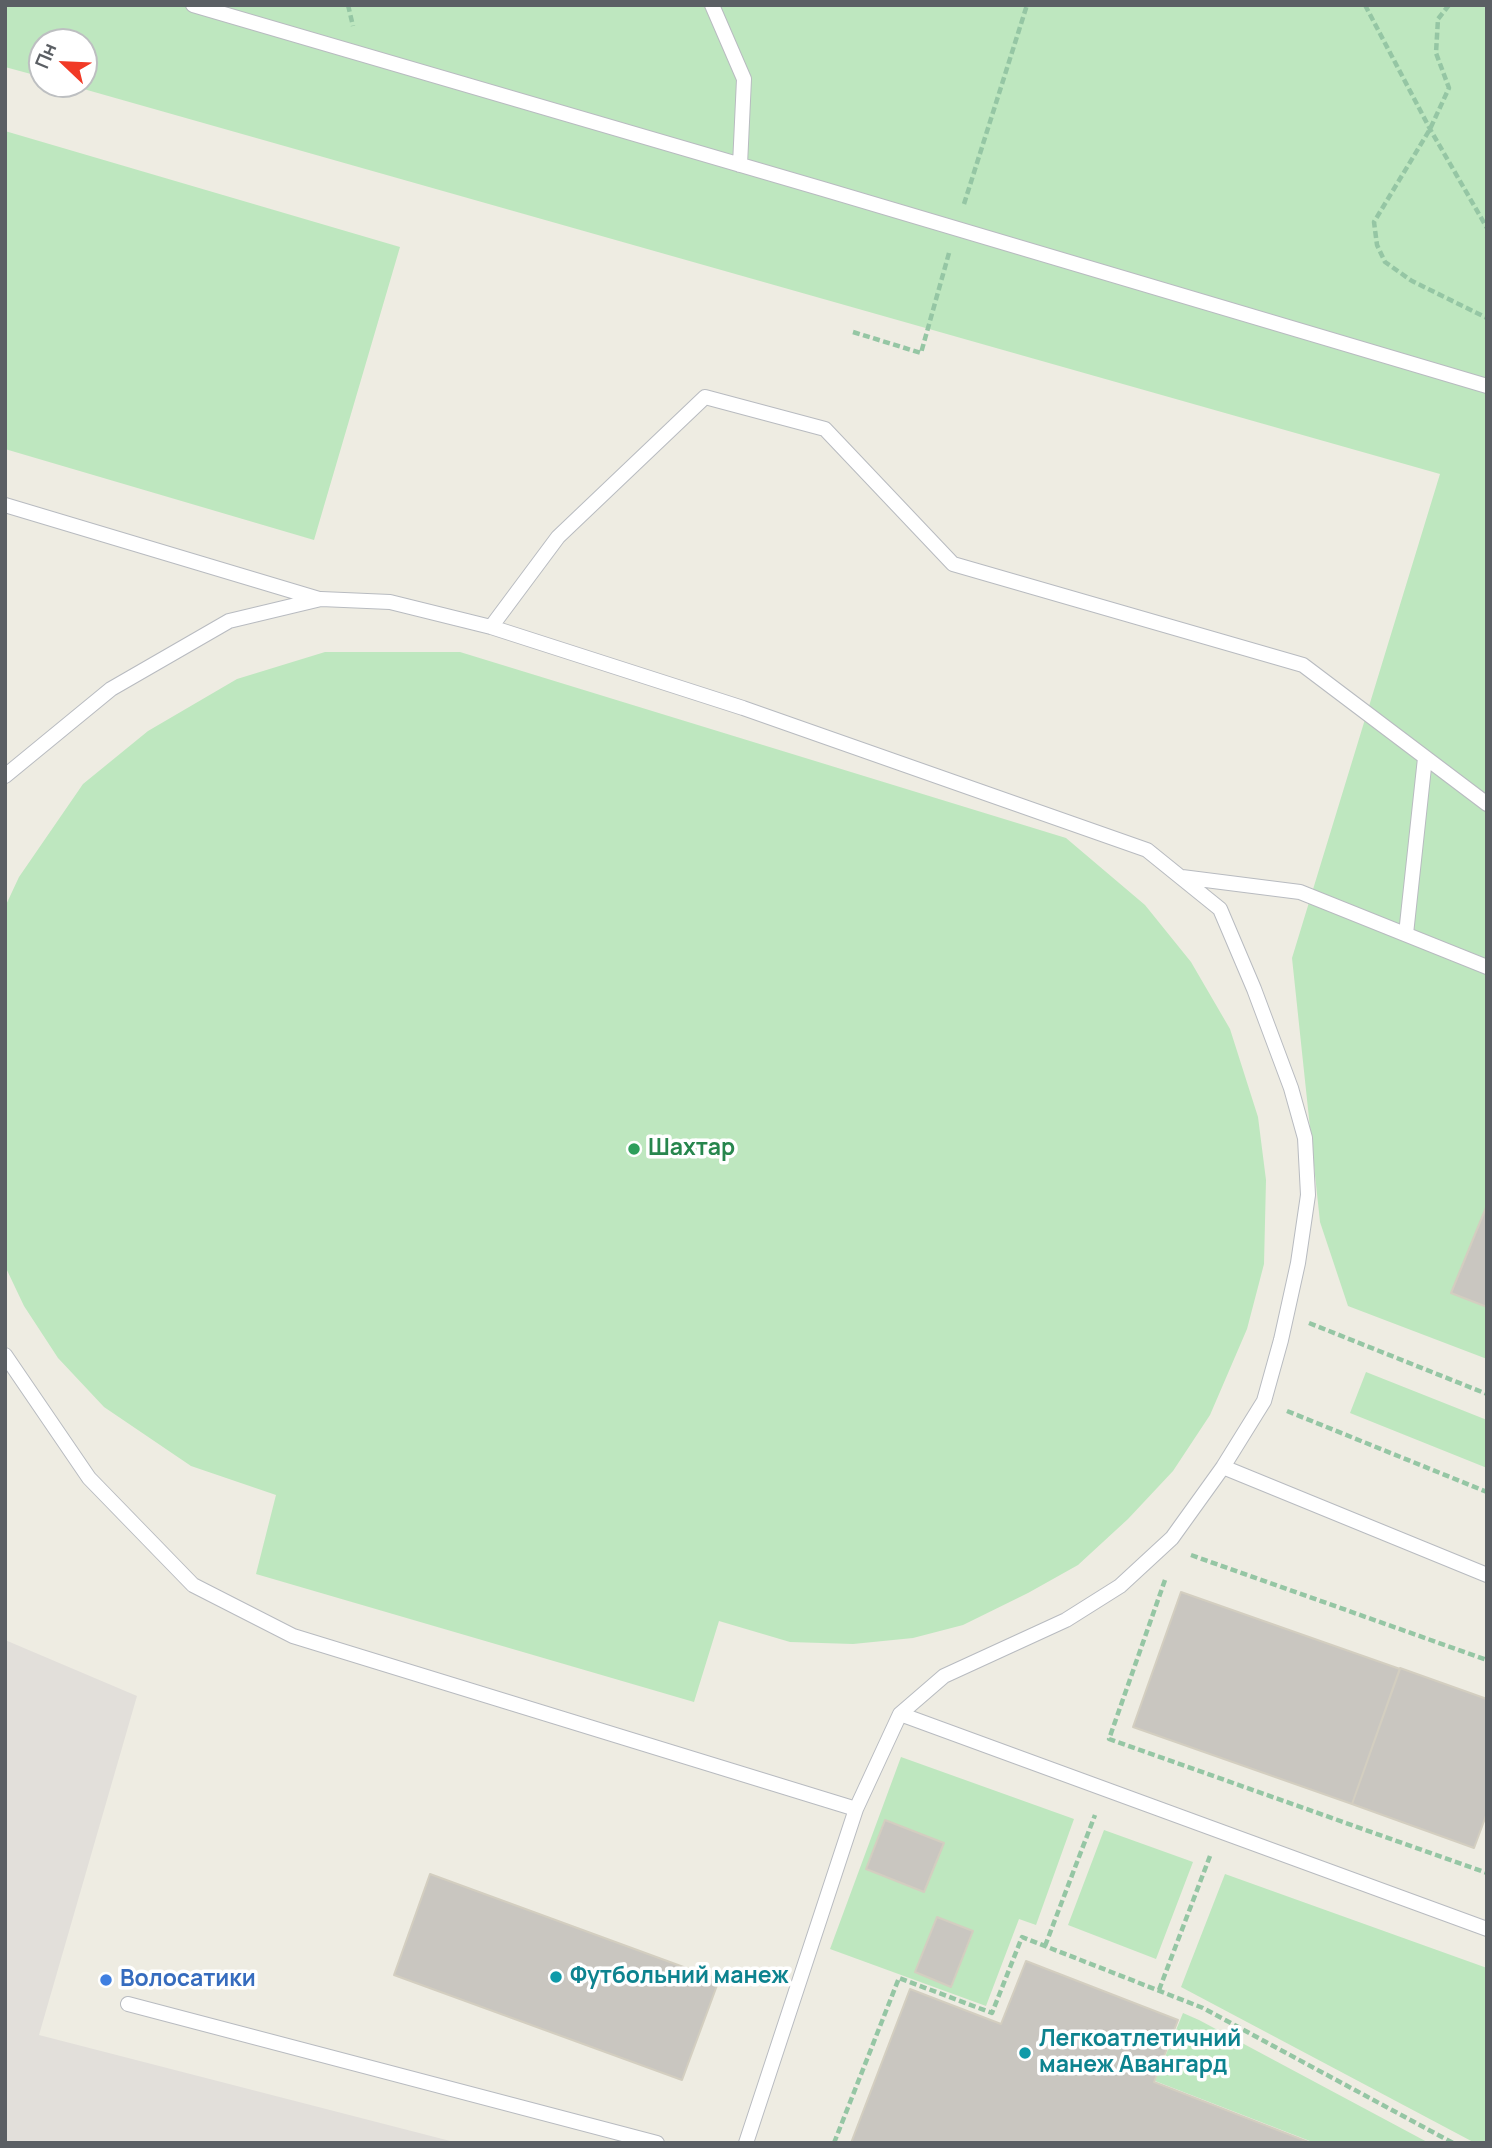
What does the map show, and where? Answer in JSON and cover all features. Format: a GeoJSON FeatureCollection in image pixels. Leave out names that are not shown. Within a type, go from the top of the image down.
{"type":"FeatureCollection","features":[{"type":"Feature","properties":{"kind":"lane"},"geometry":{"type":"LineString","coordinates":[[193,5],[1487,386]]}},
{"type":"Feature","properties":{"kind":"lane"},"geometry":{"type":"LineString","coordinates":[[712,5],[744,79],[740,165]]}},
{"type":"Feature","properties":{"kind":"lane"},"geometry":{"type":"LineString","coordinates":[[491,628],[558,537],[705,397],[825,429],[953,564],[1303,666],[1487,804]]}},
{"type":"Feature","properties":{"kind":"lane"},"geometry":{"type":"LineString","coordinates":[[5,505],[321,600]]}},
{"type":"Feature","properties":{"kind":"lane"},"geometry":{"type":"LineString","coordinates":[[5,776],[111,689],[229,621],[321,600],[390,602],[491,628],[743,708],[1147,850],[1220,909],[1254,989],[1291,1088],[1305,1138],[1308,1195],[1298,1263],[1264,1401],[1223,1467],[1172,1538],[1120,1586],[1066,1620],[944,1676],[901,1714],[856,1809],[746,2143]]}},
{"type":"Feature","properties":{"kind":"lane"},"geometry":{"type":"LineString","coordinates":[[1406,934],[1425,758]]}},
{"type":"Feature","properties":{"kind":"lane"},"geometry":{"type":"LineString","coordinates":[[1181,877],[1300,892],[1487,967]]}},
{"type":"Feature","properties":{"kind":"lane"},"geometry":{"type":"LineString","coordinates":[[5,1355],[89,1478],[193,1585],[293,1636],[856,1809]]}},
{"type":"Feature","properties":{"kind":"lane"},"geometry":{"type":"LineString","coordinates":[[1223,1467],[1487,1575]]}},
{"type":"Feature","properties":{"kind":"lane"},"geometry":{"type":"LineString","coordinates":[[901,1714],[1487,1929]]}},
{"type":"Feature","properties":{"kind":"lane"},"geometry":{"type":"LineString","coordinates":[[128,2004],[657,2143]]}},
{"type":"Feature","properties":{"kind":"path"},"geometry":{"type":"LineString","coordinates":[[1365,5],[1430,129],[1487,228]]}},
{"type":"Feature","properties":{"kind":"path"},"geometry":{"type":"LineString","coordinates":[[1449,5],[1438,19],[1436,53],[1449,88],[1430,129],[1374,222],[1377,245],[1385,262],[1412,281],[1487,318]]}},
{"type":"Feature","properties":{"kind":"path"},"geometry":{"type":"LineString","coordinates":[[1287,1315],[1487,1394]]}},
{"type":"Feature","properties":{"kind":"path"},"geometry":{"type":"LineString","coordinates":[[1264,1401],[1487,1492]]}},
{"type":"Feature","properties":{"kind":"path"},"geometry":{"type":"LineString","coordinates":[[1189,1554],[1487,1660]]}},
{"type":"Feature","properties":{"kind":"path"},"geometry":{"type":"LineString","coordinates":[[1167,1575],[1109,1739],[1487,1873]]}},
{"type":"Feature","properties":{"kind":"path"},"geometry":{"type":"LineString","coordinates":[[1045,1946],[1095,1815]]}},
{"type":"Feature","properties":{"kind":"path"},"geometry":{"type":"LineString","coordinates":[[1159,1990],[1210,1856]]}},
{"type":"Feature","properties":{"kind":"path"},"geometry":{"type":"LineString","coordinates":[[834,2143],[899,1978],[992,2013],[1022,1937],[1203,2008],[1453,2143]]}},
{"type":"Feature","properties":{"kind":"shaded area"},"geometry":{"type":"Polygon","coordinates":[[[5,1640],[137,1696],[39,2035],[458,2143],[5,2143],[5,1640]]]}},
{"type":"Feature","properties":{"kind":"green space"},"geometry":{"type":"Polygon","coordinates":[[[5,5],[1487,5],[1487,1359],[1348,1306],[1320,1222],[1292,958],[1440,474],[98,93],[98,28],[28,28],[28,73],[5,67],[5,5]]]}},
{"type":"Feature","properties":{"kind":"green space"},"geometry":{"type":"Polygon","coordinates":[[[5,131],[400,247],[314,540],[5,449],[5,131]]]}},
{"type":"Feature","properties":{"kind":"green space","name":"Шахтар"},"geometry":{"type":"Polygon","coordinates":[[[325,652],[460,652],[1066,838],[1145,905],[1191,962],[1230,1029],[1258,1117],[1266,1180],[1264,1264],[1247,1329],[1210,1415],[1173,1471],[1128,1519],[1078,1565],[963,1625],[913,1638],[853,1644],[790,1642],[719,1621],[694,1702],[256,1574],[276,1495],[191,1466],[104,1407],[58,1358],[24,1306],[5,1266],[5,907],[19,877],[83,784],[148,731],[237,679],[325,652]]]}},
{"type":"Feature","properties":{"kind":"green space"},"geometry":{"type":"Polygon","coordinates":[[[1366,1372],[1487,1420],[1487,1468],[1350,1413],[1366,1372]]]}},
{"type":"Feature","properties":{"kind":"green space"},"geometry":{"type":"Polygon","coordinates":[[[901,1757],[1074,1819],[1036,1925],[1019,1919],[986,2006],[830,1949],[901,1757]]]}},
{"type":"Feature","properties":{"kind":"green space"},"geometry":{"type":"Polygon","coordinates":[[[1104,1830],[1193,1862],[1156,1959],[1068,1925],[1104,1830]]]}},
{"type":"Feature","properties":{"kind":"green space"},"geometry":{"type":"Polygon","coordinates":[[[1225,1874],[1487,1968],[1487,2143],[1475,2143],[1181,1987],[1225,1874]]]}},
{"type":"Feature","properties":{"kind":"green space"},"geometry":{"type":"Polygon","coordinates":[[[1183,2013],[1429,2143],[1315,2143],[1155,2081],[1183,2013]]]}},
{"type":"Feature","properties":{"kind":"building"},"geometry":{"type":"Polygon","coordinates":[[[1487,1205],[1487,1307],[1451,1293],[1487,1205]]]}},
{"type":"Feature","properties":{"kind":"building"},"geometry":{"type":"Polygon","coordinates":[[[1181,1592],[1400,1669],[1352,1804],[1133,1727],[1181,1592]]]}},
{"type":"Feature","properties":{"kind":"building"},"geometry":{"type":"Polygon","coordinates":[[[1400,1668],[1487,1699],[1487,1813],[1474,1848],[1352,1804],[1400,1668]]]}},
{"type":"Feature","properties":{"kind":"building"},"geometry":{"type":"Polygon","coordinates":[[[885,1820],[944,1843],[924,1892],[866,1869],[885,1820]]]}},
{"type":"Feature","properties":{"kind":"building","name":"Футбольний манеж"},"geometry":{"type":"Polygon","coordinates":[[[430,1874],[719,1980],[682,2080],[394,1975],[430,1874]]]}},
{"type":"Feature","properties":{"kind":"building"},"geometry":{"type":"Polygon","coordinates":[[[937,1917],[973,1931],[951,1987],[915,1972],[937,1917]]]}},
{"type":"Feature","properties":{"kind":"building","name":"Легкоатлетичний манеж Авангард"},"geometry":{"type":"Polygon","coordinates":[[[1026,1961],[1178,2020],[1154,2082],[1311,2143],[851,2143],[910,1989],[1001,2024],[1026,1961]]]}},
{"type":"Feature","properties":{"kind":"place","name":"Шахтар"},"geometry":{"type":"Point","coordinates":[634,1149]}},
{"type":"Feature","properties":{"kind":"place","name":"Футбольний манеж"},"geometry":{"type":"Point","coordinates":[556,1977]}},
{"type":"Feature","properties":{"kind":"place","name":"Волосатики"},"geometry":{"type":"Point","coordinates":[106,1980]}},
{"type":"Feature","properties":{"kind":"place","name":"Легкоатлетичний манеж Авангард"},"geometry":{"type":"Point","coordinates":[1025,2053]}}]}
